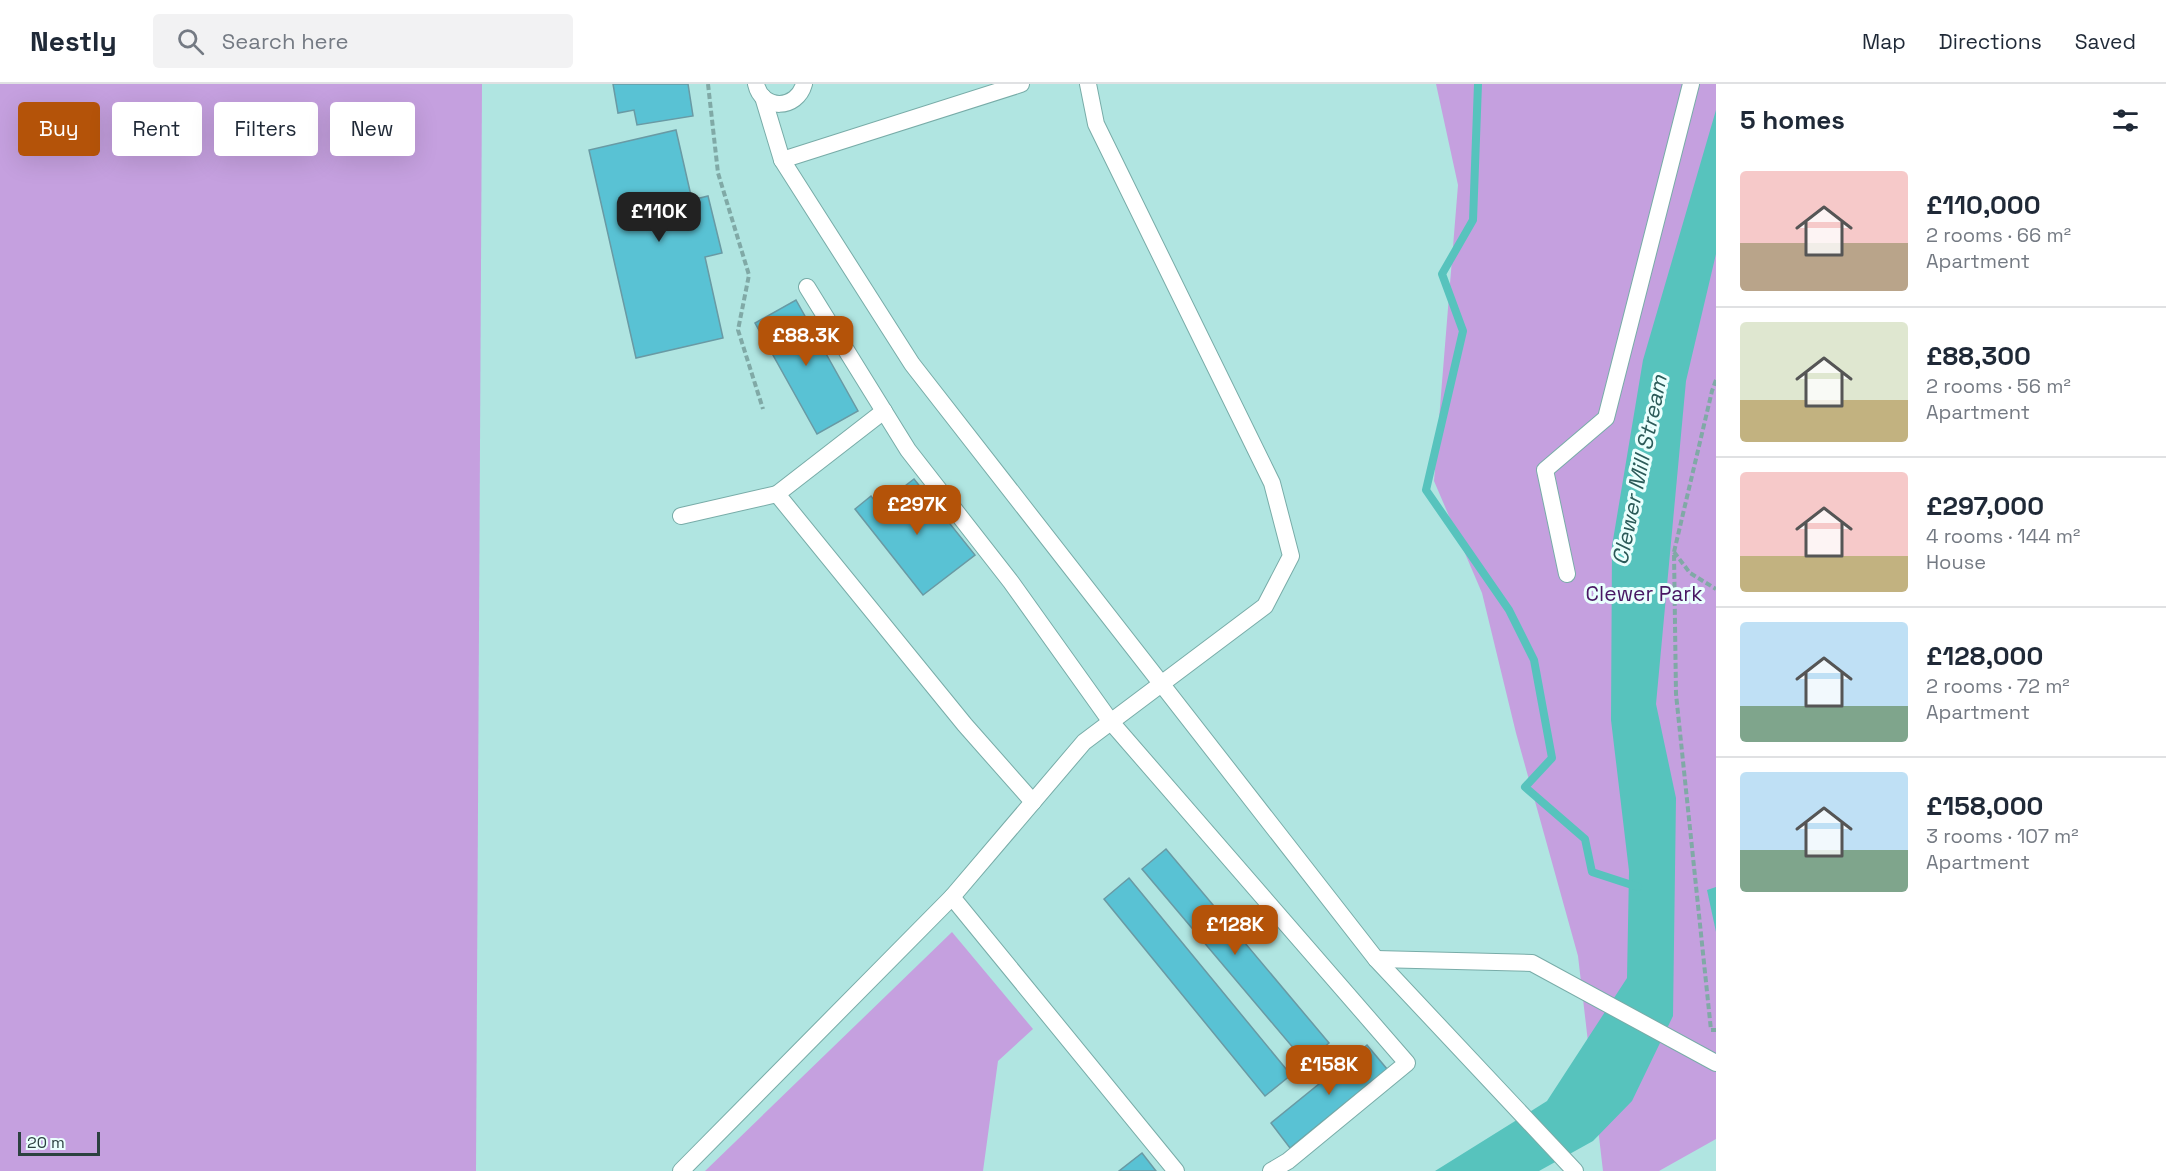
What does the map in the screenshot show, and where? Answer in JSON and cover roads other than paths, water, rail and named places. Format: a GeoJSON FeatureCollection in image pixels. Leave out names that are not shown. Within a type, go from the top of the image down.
{"type":"FeatureCollection","features":[{"type":"Feature","properties":{"kind":"lane"},"geometry":{"type":"LineString","coordinates":[[759,91],[770,102],[781,104],[790,102],[802,92],[804,84]]}},
{"type":"Feature","properties":{"kind":"lane"},"geometry":{"type":"LineString","coordinates":[[782,160],[1021,84]]}},
{"type":"Feature","properties":{"kind":"lane"},"geometry":{"type":"LineString","coordinates":[[681,1171],[952,897],[1084,742],[1265,606],[1290,556],[1272,483],[1096,124],[1088,84]]}},
{"type":"Feature","properties":{"kind":"lane"},"geometry":{"type":"LineString","coordinates":[[1567,574],[1545,470],[1606,418],[1691,84]]}},
{"type":"Feature","properties":{"kind":"lane"},"geometry":{"type":"LineString","coordinates":[[759,91],[782,160],[912,364],[1376,958],[1575,1171]]}},
{"type":"Feature","properties":{"kind":"lane"},"geometry":{"type":"LineString","coordinates":[[807,287],[908,450],[1011,582],[1111,722],[1407,1063],[1292,1166],[1271,1171]]}},
{"type":"Feature","properties":{"kind":"lane"},"geometry":{"type":"LineString","coordinates":[[681,516],[777,494],[884,411]]}},
{"type":"Feature","properties":{"kind":"lane"},"geometry":{"type":"LineString","coordinates":[[777,494],[965,725],[1033,802]]}},
{"type":"Feature","properties":{"kind":"lane"},"geometry":{"type":"LineString","coordinates":[[952,897],[1176,1171]]}},
{"type":"Feature","properties":{"kind":"lane"},"geometry":{"type":"LineString","coordinates":[[1376,958],[1532,963],[1716,1063]]}},
{"type":"Feature","properties":{"kind":"water","name":"Clewer Mill Stream"},"geometry":{"type":"Polygon","coordinates":[[[1716,110],[1716,254],[1686,381],[1656,704],[1676,798],[1673,1016],[1632,1101],[1593,1141],[1539,1171],[1435,1171],[1547,1101],[1627,978],[1629,871],[1611,720],[1612,546],[1643,360],[1716,110]]]}},
{"type":"Feature","properties":{"kind":"water"},"geometry":{"type":"Polygon","coordinates":[[[1716,887],[1716,932],[1707,890],[1716,887]]]}},
{"type":"Feature","properties":{"kind":"waterway"},"geometry":{"type":"LineString","coordinates":[[1478,84],[1473,220],[1442,274],[1463,331],[1426,490],[1509,610],[1534,660],[1552,758],[1525,787],[1585,839],[1592,872],[1638,887]]}},
{"type":"Feature","properties":{"kind":"park label","name":"Clewer Park"},"geometry":{"type":"Point","coordinates":[1644,594]}}]}
